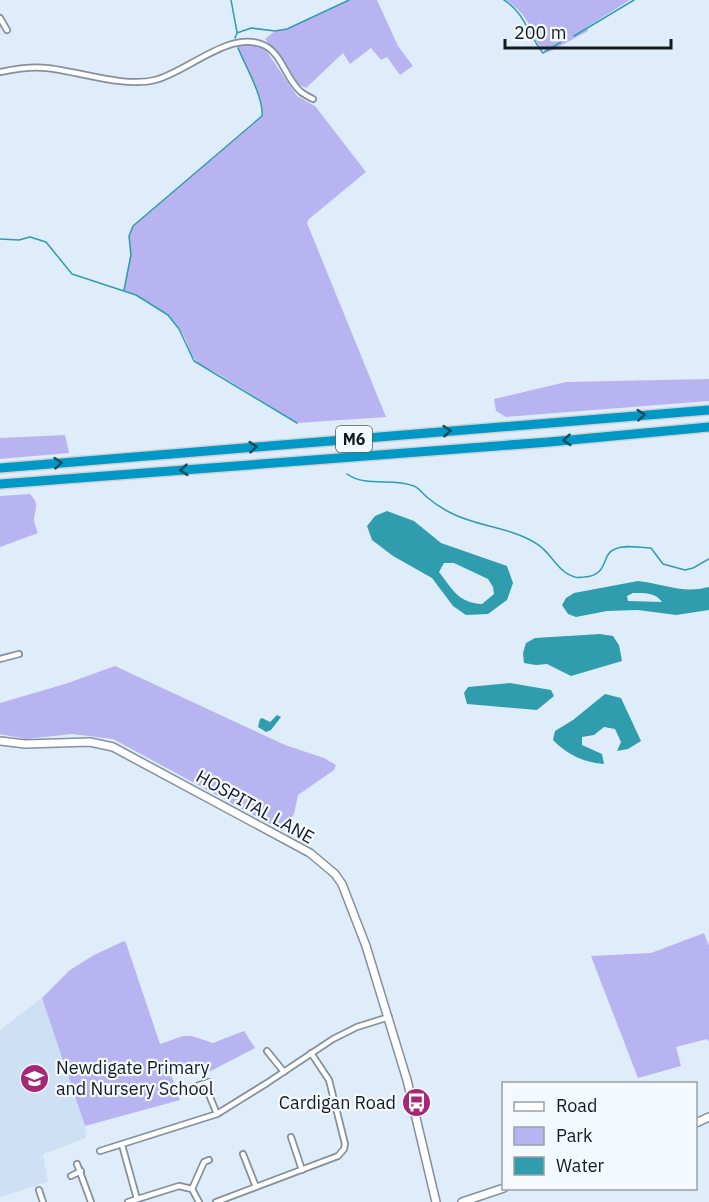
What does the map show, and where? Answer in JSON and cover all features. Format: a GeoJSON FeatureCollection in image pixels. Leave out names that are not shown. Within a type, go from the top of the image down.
{"type":"FeatureCollection","features":[{"type":"Feature","properties":{"kind":"highway","name":"M6"},"geometry":{"type":"LineString","coordinates":[[0,468],[709,410]]}},
{"type":"Feature","properties":{"kind":"highway","name":"M6"},"geometry":{"type":"LineString","coordinates":[[0,484],[549,442],[709,427]]}},
{"type":"Feature","properties":{"kind":"street"},"geometry":{"type":"LineString","coordinates":[[0,18],[7,30]]}},
{"type":"Feature","properties":{"kind":"street"},"geometry":{"type":"LineString","coordinates":[[0,72],[44,68],[128,81],[154,80],[179,71],[225,46],[256,42],[272,51],[294,84],[301,92],[313,99]]}},
{"type":"Feature","properties":{"kind":"street"},"geometry":{"type":"LineString","coordinates":[[0,659],[19,654]]}},
{"type":"Feature","properties":{"kind":"street","name":"HOSPITAL LANE"},"geometry":{"type":"LineString","coordinates":[[0,741],[25,744],[90,742],[113,747],[310,853],[335,874],[342,884],[366,946],[389,1017],[407,1080],[436,1202]]}},
{"type":"Feature","properties":{"kind":"street"},"geometry":{"type":"LineString","coordinates":[[100,1151],[217,1114],[333,1039],[357,1027],[389,1017]]}},
{"type":"Feature","properties":{"kind":"street"},"geometry":{"type":"LineString","coordinates":[[267,1051],[284,1072]]}},
{"type":"Feature","properties":{"kind":"street"},"geometry":{"type":"LineString","coordinates":[[216,1202],[338,1156],[344,1149],[345,1144],[329,1080],[311,1053]]}},
{"type":"Feature","properties":{"kind":"street"},"geometry":{"type":"LineString","coordinates":[[204,1084],[217,1114]]}},
{"type":"Feature","properties":{"kind":"street"},"geometry":{"type":"LineString","coordinates":[[291,1137],[302,1170]]}},
{"type":"Feature","properties":{"kind":"street"},"geometry":{"type":"LineString","coordinates":[[122,1144],[137,1199]]}},
{"type":"Feature","properties":{"kind":"street"},"geometry":{"type":"LineString","coordinates":[[243,1154],[256,1187]]}},
{"type":"Feature","properties":{"kind":"street"},"geometry":{"type":"LineString","coordinates":[[192,1189],[204,1162],[209,1160]]}},
{"type":"Feature","properties":{"kind":"street"},"geometry":{"type":"LineString","coordinates":[[77,1164],[91,1202]]}},
{"type":"Feature","properties":{"kind":"street"},"geometry":{"type":"LineString","coordinates":[[71,1176],[81,1171]]}},
{"type":"Feature","properties":{"kind":"street"},"geometry":{"type":"LineString","coordinates":[[128,1202],[179,1186],[192,1189],[199,1202]]}},
{"type":"Feature","properties":{"kind":"street"},"geometry":{"type":"LineString","coordinates":[[462,1202],[502,1189]]}},
{"type":"Feature","properties":{"kind":"street"},"geometry":{"type":"LineString","coordinates":[[39,1190],[43,1202]]}},
{"type":"Feature","properties":{"kind":"shaded area","name":"Newdigate Primary and Nursery School"},"geometry":{"type":"Polygon","coordinates":[[[42,998],[85,1126],[86,1138],[43,1154],[48,1182],[0,1197],[0,1030],[42,998]]]}},
{"type":"Feature","properties":{"kind":"green space"},"geometry":{"type":"Polygon","coordinates":[[[349,0],[377,0],[398,46],[413,66],[400,75],[387,57],[381,60],[371,48],[350,64],[343,53],[306,88],[296,83],[265,39],[275,31],[287,29],[349,0]]]}},
{"type":"Feature","properties":{"kind":"green space"},"geometry":{"type":"Polygon","coordinates":[[[506,0],[630,0],[587,27],[588,31],[549,52],[538,44],[523,15],[506,0]]]}},
{"type":"Feature","properties":{"kind":"green space"},"geometry":{"type":"Polygon","coordinates":[[[237,46],[258,46],[267,52],[297,96],[315,106],[366,172],[307,223],[386,417],[297,423],[205,368],[194,359],[183,335],[167,315],[154,305],[124,290],[130,255],[129,236],[133,226],[262,116],[257,90],[237,46]]]}},
{"type":"Feature","properties":{"kind":"green space"},"geometry":{"type":"Polygon","coordinates":[[[709,379],[709,401],[506,417],[496,411],[494,399],[566,382],[709,379]]]}},
{"type":"Feature","properties":{"kind":"green space"},"geometry":{"type":"Polygon","coordinates":[[[65,435],[69,453],[0,459],[0,438],[65,435]]]}},
{"type":"Feature","properties":{"kind":"green space"},"geometry":{"type":"Polygon","coordinates":[[[30,494],[36,503],[34,520],[38,533],[0,547],[0,496],[30,494]]]}},
{"type":"Feature","properties":{"kind":"green space"},"geometry":{"type":"Polygon","coordinates":[[[115,666],[285,745],[324,758],[336,765],[334,770],[298,795],[294,814],[283,831],[113,739],[72,734],[26,739],[0,734],[0,703],[65,684],[115,666]]]}},
{"type":"Feature","properties":{"kind":"green space"},"geometry":{"type":"Polygon","coordinates":[[[704,933],[709,946],[709,1042],[707,1039],[676,1047],[681,1066],[638,1078],[591,956],[651,953],[704,933]]]}},
{"type":"Feature","properties":{"kind":"green space"},"geometry":{"type":"Polygon","coordinates":[[[124,941],[160,1044],[183,1036],[192,1036],[213,1043],[244,1031],[255,1048],[203,1075],[196,1061],[169,1069],[180,1100],[85,1126],[42,998],[70,970],[94,955],[124,941]]]}},
{"type":"Feature","properties":{"kind":"water"},"geometry":{"type":"Polygon","coordinates":[[[387,511],[414,521],[441,543],[507,566],[513,583],[507,600],[488,614],[466,615],[453,606],[432,578],[393,556],[372,540],[367,526],[375,516],[387,511]],[[444,563],[439,572],[462,598],[482,604],[494,594],[488,579],[454,563],[444,563]]]}},
{"type":"Feature","properties":{"kind":"water"},"geometry":{"type":"Polygon","coordinates":[[[638,581],[682,589],[709,587],[709,610],[676,615],[638,610],[607,611],[576,617],[568,614],[562,605],[566,598],[574,593],[638,581]],[[633,593],[627,596],[628,601],[662,602],[653,595],[633,593]]]}},
{"type":"Feature","properties":{"kind":"water"},"geometry":{"type":"Polygon","coordinates":[[[600,634],[613,636],[619,645],[622,661],[571,676],[547,664],[524,663],[523,653],[526,643],[535,638],[600,634]]]}},
{"type":"Feature","properties":{"kind":"water"},"geometry":{"type":"Polygon","coordinates":[[[510,683],[551,690],[554,696],[537,710],[467,704],[464,693],[468,687],[510,683]]]}},
{"type":"Feature","properties":{"kind":"water"},"geometry":{"type":"Polygon","coordinates":[[[605,694],[621,698],[641,741],[628,749],[617,751],[621,742],[615,729],[604,727],[594,735],[582,737],[582,745],[602,754],[604,764],[576,757],[553,740],[555,731],[573,720],[605,694]]]}},
{"type":"Feature","properties":{"kind":"water"},"geometry":{"type":"Polygon","coordinates":[[[277,715],[281,717],[271,730],[266,732],[258,727],[260,719],[270,722],[277,715]]]}},
{"type":"Feature","properties":{"kind":"waterway"},"geometry":{"type":"LineString","coordinates":[[231,0],[237,32]]}},
{"type":"Feature","properties":{"kind":"waterway"},"geometry":{"type":"LineString","coordinates":[[235,38],[237,33],[251,28],[275,31],[287,29],[349,0]]}},
{"type":"Feature","properties":{"kind":"waterway"},"geometry":{"type":"LineString","coordinates":[[504,0],[522,18],[543,53],[561,42]]}},
{"type":"Feature","properties":{"kind":"waterway"},"geometry":{"type":"LineString","coordinates":[[574,36],[634,0]]}},
{"type":"Feature","properties":{"kind":"waterway"},"geometry":{"type":"LineString","coordinates":[[124,290],[131,255],[129,236],[133,226],[262,116],[257,91],[238,48]]}},
{"type":"Feature","properties":{"kind":"waterway"},"geometry":{"type":"LineString","coordinates":[[0,239],[19,240],[30,237],[46,242],[72,274],[136,295],[168,315],[179,329],[194,361],[297,423]]}},
{"type":"Feature","properties":{"kind":"waterway"},"geometry":{"type":"LineString","coordinates":[[347,474],[363,481],[397,482],[414,486],[433,502],[461,518],[527,538],[542,548],[569,575],[576,577],[598,573],[610,552],[624,547],[651,548],[663,564],[685,570],[709,559]]}},
{"type":"Feature","properties":{"kind":"place","name":"Newdigate Primary and Nursery School"},"geometry":{"type":"Point","coordinates":[35,1078]}},
{"type":"Feature","properties":{"kind":"place","name":"Cardigan Road"},"geometry":{"type":"Point","coordinates":[417,1103]}}]}
